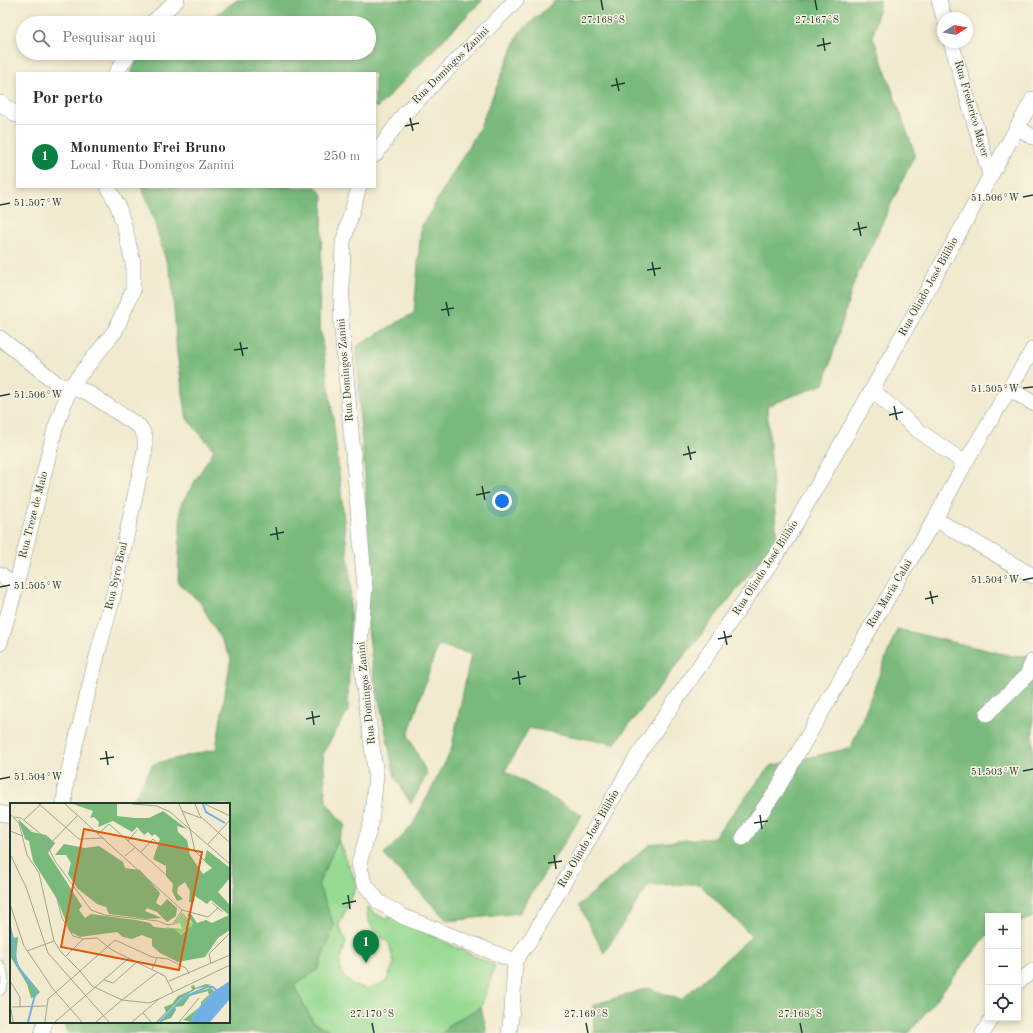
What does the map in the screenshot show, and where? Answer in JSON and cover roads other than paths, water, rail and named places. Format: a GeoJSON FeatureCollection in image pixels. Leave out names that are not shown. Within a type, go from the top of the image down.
{"type":"FeatureCollection","features":[{"type":"Feature","properties":{"kind":"street"},"geometry":{"type":"LineString","coordinates":[[160,16],[177,0]]}},
{"type":"Feature","properties":{"kind":"street","name":"Rua Domingos Zanini"},"geometry":{"type":"LineString","coordinates":[[376,154],[404,114],[516,0]]}},
{"type":"Feature","properties":{"kind":"street"},"geometry":{"type":"LineString","coordinates":[[939,0],[942,12]]}},
{"type":"Feature","properties":{"kind":"street","name":"Rua Frederico Mayer"},"geometry":{"type":"LineString","coordinates":[[953,48],[990,175]]}},
{"type":"Feature","properties":{"kind":"street"},"geometry":{"type":"LineString","coordinates":[[117,72],[124,60]]}},
{"type":"Feature","properties":{"kind":"street","name":"Rua Olindo José Bilibio"},"geometry":{"type":"LineString","coordinates":[[515,961],[534,934],[636,758],[785,542],[872,390],[1033,99]]}},
{"type":"Feature","properties":{"kind":"street"},"geometry":{"type":"LineString","coordinates":[[0,103],[16,114]]}},
{"type":"Feature","properties":{"kind":"street"},"geometry":{"type":"LineString","coordinates":[[1017,127],[1033,137]]}},
{"type":"Feature","properties":{"kind":"street","name":"Rua Treze de Maio"},"geometry":{"type":"LineString","coordinates":[[0,643],[16,586],[55,429],[70,387],[115,331],[133,290],[133,263],[125,229],[118,206],[109,188]]}},
{"type":"Feature","properties":{"kind":"street","name":"Rua Domingos Zanini"},"geometry":{"type":"LineString","coordinates":[[359,188],[343,242],[341,319],[365,587],[360,642],[364,688],[376,776],[371,823],[359,864],[364,883],[379,902],[404,917],[515,961]]}},
{"type":"Feature","properties":{"kind":"street","name":"Rua Syro Beal"},"geometry":{"type":"LineString","coordinates":[[0,338],[59,385],[87,392],[140,427],[145,438],[145,450],[113,596],[66,782],[64,803]]}},
{"type":"Feature","properties":{"kind":"street","name":"Rua Maria Calai"},"geometry":{"type":"LineString","coordinates":[[743,838],[776,791],[935,519],[965,463],[1033,349]]}},
{"type":"Feature","properties":{"kind":"street"},"geometry":{"type":"LineString","coordinates":[[1009,389],[1033,403]]}},
{"type":"Feature","properties":{"kind":"street"},"geometry":{"type":"LineString","coordinates":[[872,390],[919,431],[965,463]]}},
{"type":"Feature","properties":{"kind":"street"},"geometry":{"type":"LineString","coordinates":[[935,519],[1033,576]]}},
{"type":"Feature","properties":{"kind":"street"},"geometry":{"type":"LineString","coordinates":[[0,574],[16,586]]}},
{"type":"Feature","properties":{"kind":"street"},"geometry":{"type":"LineString","coordinates":[[987,714],[1027,675],[1033,660]]}},
{"type":"Feature","properties":{"kind":"street"},"geometry":{"type":"LineString","coordinates":[[0,813],[10,816]]}},
{"type":"Feature","properties":{"kind":"street"},"geometry":{"type":"LineString","coordinates":[[509,1033],[515,961]]}},
{"type":"Feature","properties":{"kind":"street"},"geometry":{"type":"LineString","coordinates":[[1021,980],[1033,971]]}},
{"type":"Feature","properties":{"kind":"street"},"geometry":{"type":"LineString","coordinates":[[983,1033],[990,1021]]}},
{"type":"Feature","properties":{"kind":"street"},"geometry":{"type":"LineString","coordinates":[[42,1033],[45,1023]]}},
{"type":"Feature","properties":{"kind":"lane"},"geometry":{"type":"LineString","coordinates":[[0,964],[4,975],[4,984],[0,992]]}},
{"type":"Feature","properties":{"kind":"place","name":"Monumento Frei Bruno"},"geometry":{"type":"Point","coordinates":[366,963]}}]}
